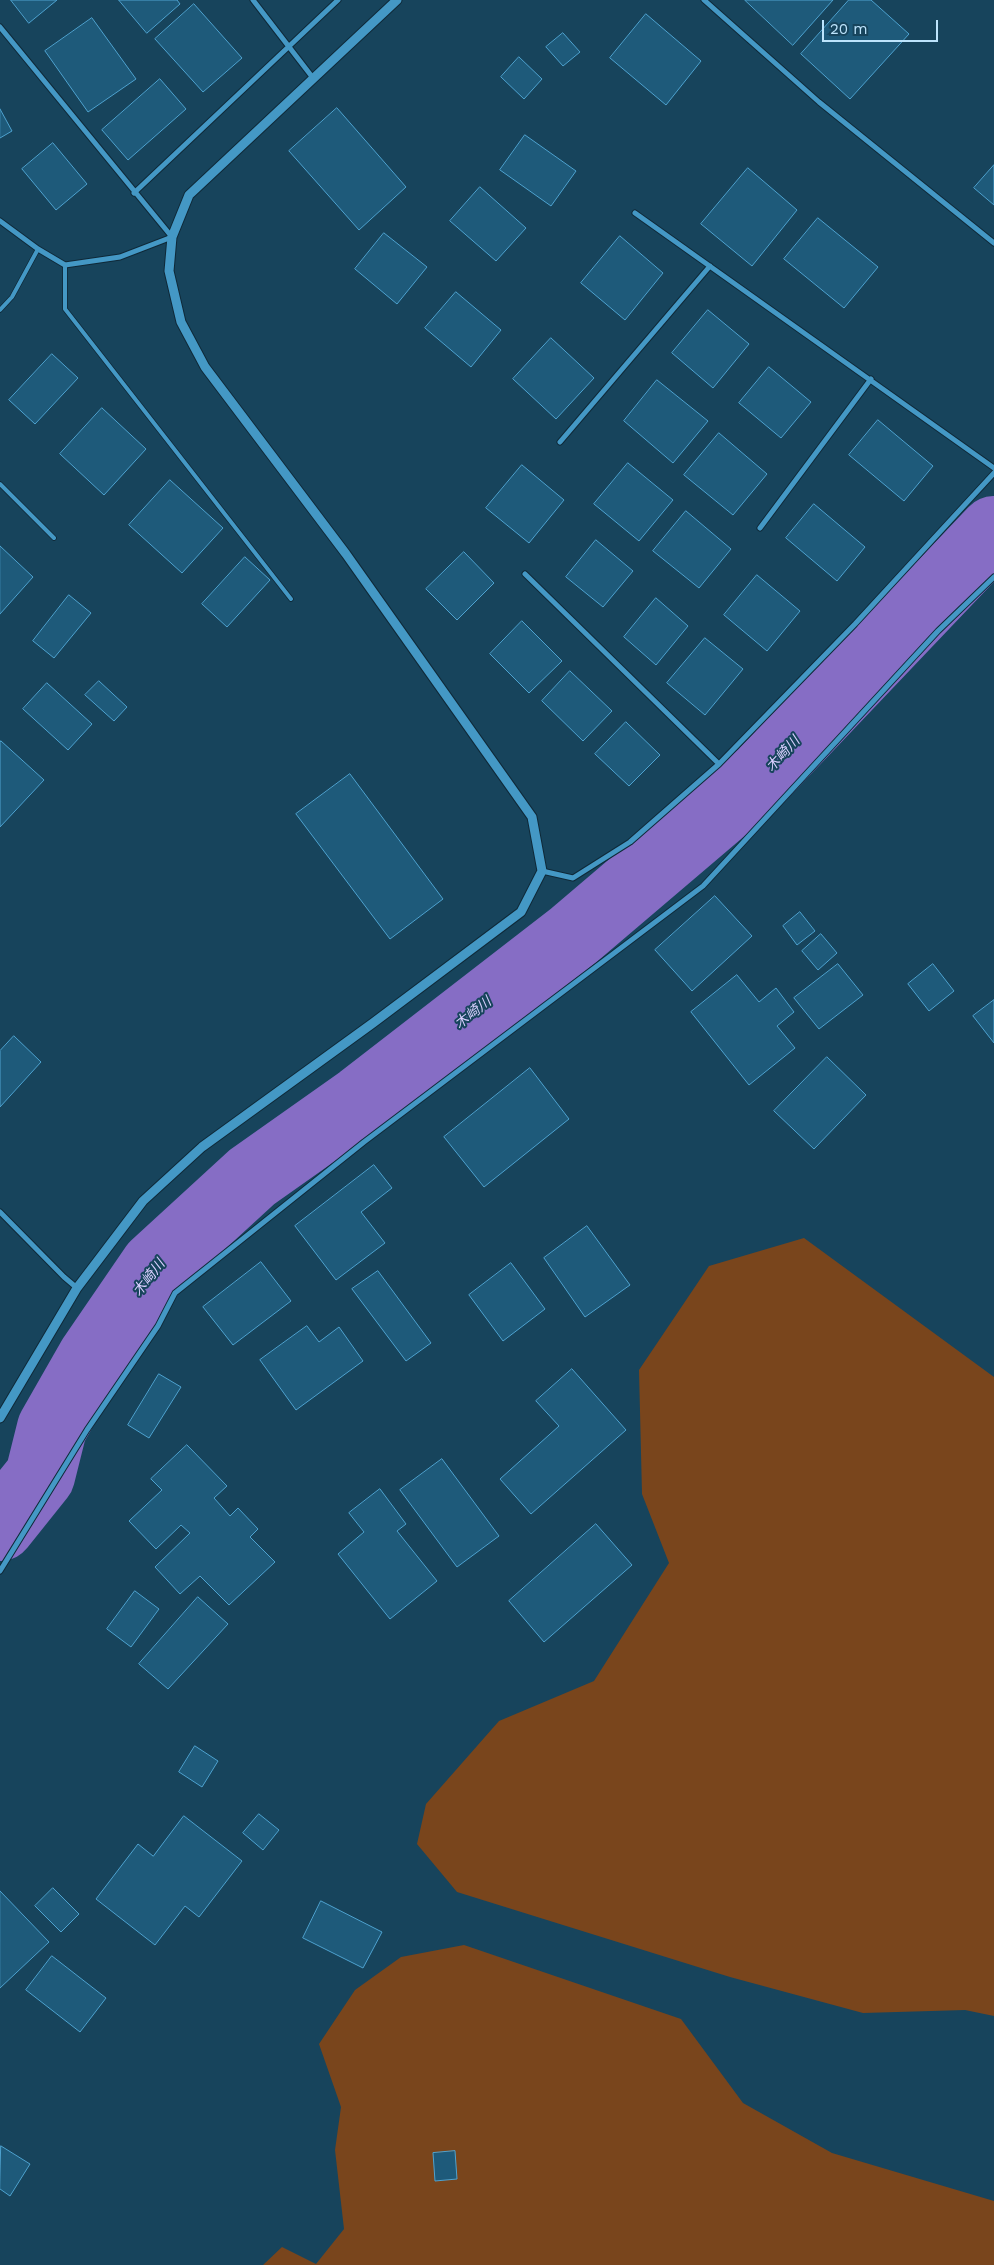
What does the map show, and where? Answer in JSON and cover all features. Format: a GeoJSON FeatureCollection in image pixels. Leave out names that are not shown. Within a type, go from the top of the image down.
{"type":"FeatureCollection","features":[{"type":"Feature","properties":{"kind":"street"},"geometry":{"type":"LineString","coordinates":[[253,0],[313,78]]}},
{"type":"Feature","properties":{"kind":"street"},"geometry":{"type":"LineString","coordinates":[[134,192],[338,0]]}},
{"type":"Feature","properties":{"kind":"street"},"geometry":{"type":"LineString","coordinates":[[0,1418],[78,1288],[143,1201],[202,1147],[373,1023],[520,912],[542,871],[532,817],[346,554],[205,367],[181,322],[169,271],[172,237],[189,195],[397,0]]}},
{"type":"Feature","properties":{"kind":"street"},"geometry":{"type":"LineString","coordinates":[[704,0],[819,102],[994,243]]}},
{"type":"Feature","properties":{"kind":"street"},"geometry":{"type":"LineString","coordinates":[[0,27],[172,237]]}},
{"type":"Feature","properties":{"kind":"street"},"geometry":{"type":"LineString","coordinates":[[635,213],[994,468]]}},
{"type":"Feature","properties":{"kind":"street"},"geometry":{"type":"LineString","coordinates":[[0,221],[38,249],[65,264],[120,257],[172,237]]}},
{"type":"Feature","properties":{"kind":"street"},"geometry":{"type":"LineString","coordinates":[[560,442],[710,266]]}},
{"type":"Feature","properties":{"kind":"street"},"geometry":{"type":"LineString","coordinates":[[760,528],[871,379]]}},
{"type":"Feature","properties":{"kind":"street"},"geometry":{"type":"LineString","coordinates":[[542,871],[573,878],[630,842],[719,764],[855,624],[994,473]]}},
{"type":"Feature","properties":{"kind":"street"},"geometry":{"type":"LineString","coordinates":[[525,574],[719,764]]}},
{"type":"Feature","properties":{"kind":"street"},"geometry":{"type":"LineString","coordinates":[[0,1571],[86,1430],[158,1326],[175,1293],[364,1142],[703,886],[938,631],[994,577]]}},
{"type":"Feature","properties":{"kind":"street"},"geometry":{"type":"LineString","coordinates":[[0,1212],[64,1277],[78,1288]]}},
{"type":"Feature","properties":{"kind":"lane"},"geometry":{"type":"LineString","coordinates":[[0,310],[12,297],[38,249]]}},
{"type":"Feature","properties":{"kind":"lane"},"geometry":{"type":"LineString","coordinates":[[65,264],[66,309],[292,599]]}},
{"type":"Feature","properties":{"kind":"lane"},"geometry":{"type":"LineString","coordinates":[[0,484],[54,538]]}},
{"type":"Feature","properties":{"kind":"shaded area"},"geometry":{"type":"Polygon","coordinates":[[[804,1238],[994,1377],[994,2016],[965,2010],[863,2013],[730,1977],[457,1892],[417,1844],[426,1804],[499,1721],[594,1681],[669,1563],[642,1494],[639,1370],[709,1266],[804,1238]]]}},
{"type":"Feature","properties":{"kind":"shaded area"},"geometry":{"type":"Polygon","coordinates":[[[464,1945],[681,2019],[743,2103],[832,2153],[994,2201],[994,2265],[263,2265],[282,2247],[316,2264],[344,2229],[335,2150],[341,2107],[319,2044],[355,1990],[401,1957],[464,1945]]]}},
{"type":"Feature","properties":{"kind":"building"},"geometry":{"type":"Polygon","coordinates":[[[11,0],[57,0],[29,23],[11,0]]]}},
{"type":"Feature","properties":{"kind":"building"},"geometry":{"type":"Polygon","coordinates":[[[119,0],[177,0],[180,4],[147,33],[119,0]]]}},
{"type":"Feature","properties":{"kind":"building"},"geometry":{"type":"Polygon","coordinates":[[[745,0],[833,0],[793,45],[745,0]]]}},
{"type":"Feature","properties":{"kind":"building"},"geometry":{"type":"Polygon","coordinates":[[[849,0],[871,0],[909,34],[850,99],[801,54],[849,0]]]}},
{"type":"Feature","properties":{"kind":"building"},"geometry":{"type":"Polygon","coordinates":[[[194,4],[242,58],[203,92],[155,39],[194,4]]]}},
{"type":"Feature","properties":{"kind":"building"},"geometry":{"type":"Polygon","coordinates":[[[646,14],[701,61],[666,105],[610,58],[646,14]]]}},
{"type":"Feature","properties":{"kind":"building"},"geometry":{"type":"Polygon","coordinates":[[[92,18],[136,79],[88,112],[45,51],[92,18]]]}},
{"type":"Feature","properties":{"kind":"building"},"geometry":{"type":"Polygon","coordinates":[[[563,33],[580,52],[563,66],[546,47],[563,33]]]}},
{"type":"Feature","properties":{"kind":"building"},"geometry":{"type":"Polygon","coordinates":[[[519,57],[542,79],[524,99],[501,77],[519,57]]]}},
{"type":"Feature","properties":{"kind":"building"},"geometry":{"type":"Polygon","coordinates":[[[160,79],[186,109],[128,160],[102,130],[160,79]]]}},
{"type":"Feature","properties":{"kind":"building"},"geometry":{"type":"Polygon","coordinates":[[[337,108],[406,187],[359,230],[289,151],[337,108]]]}},
{"type":"Feature","properties":{"kind":"building"},"geometry":{"type":"Polygon","coordinates":[[[0,109],[12,131],[0,138],[0,109]]]}},
{"type":"Feature","properties":{"kind":"building"},"geometry":{"type":"Polygon","coordinates":[[[525,135],[576,171],[551,206],[500,170],[525,135]]]}},
{"type":"Feature","properties":{"kind":"building"},"geometry":{"type":"Polygon","coordinates":[[[53,143],[87,184],[56,210],[22,169],[53,143]]]}},
{"type":"Feature","properties":{"kind":"building"},"geometry":{"type":"Polygon","coordinates":[[[994,165],[994,205],[974,188],[994,165]]]}},
{"type":"Feature","properties":{"kind":"building"},"geometry":{"type":"Polygon","coordinates":[[[748,168],[797,210],[752,266],[701,224],[748,168]]]}},
{"type":"Feature","properties":{"kind":"building"},"geometry":{"type":"Polygon","coordinates":[[[480,187],[526,228],[496,261],[450,221],[480,187]]]}},
{"type":"Feature","properties":{"kind":"building"},"geometry":{"type":"Polygon","coordinates":[[[818,218],[878,267],[844,308],[784,259],[818,218]]]}},
{"type":"Feature","properties":{"kind":"building"},"geometry":{"type":"Polygon","coordinates":[[[384,233],[427,267],[397,304],[355,269],[384,233]]]}},
{"type":"Feature","properties":{"kind":"building"},"geometry":{"type":"Polygon","coordinates":[[[620,236],[663,273],[625,320],[581,283],[620,236]]]}},
{"type":"Feature","properties":{"kind":"building"},"geometry":{"type":"Polygon","coordinates":[[[456,292],[501,330],[471,367],[425,328],[456,292]]]}},
{"type":"Feature","properties":{"kind":"building"},"geometry":{"type":"Polygon","coordinates":[[[708,310],[749,344],[713,388],[672,353],[708,310]]]}},
{"type":"Feature","properties":{"kind":"building"},"geometry":{"type":"Polygon","coordinates":[[[551,338],[594,378],[556,419],[513,379],[551,338]]]}},
{"type":"Feature","properties":{"kind":"building"},"geometry":{"type":"Polygon","coordinates":[[[52,354],[78,378],[35,424],[9,400],[52,354]]]}},
{"type":"Feature","properties":{"kind":"building"},"geometry":{"type":"Polygon","coordinates":[[[769,367],[811,402],[781,438],[739,403],[769,367]]]}},
{"type":"Feature","properties":{"kind":"building"},"geometry":{"type":"Polygon","coordinates":[[[657,380],[708,421],[673,463],[624,421],[657,380]]]}},
{"type":"Feature","properties":{"kind":"building"},"geometry":{"type":"Polygon","coordinates":[[[102,408],[146,449],[104,495],[60,454],[102,408]]]}},
{"type":"Feature","properties":{"kind":"building"},"geometry":{"type":"Polygon","coordinates":[[[878,420],[933,466],[904,501],[849,455],[878,420]]]}},
{"type":"Feature","properties":{"kind":"building"},"geometry":{"type":"Polygon","coordinates":[[[719,433],[767,474],[733,515],[684,475],[719,433]]]}},
{"type":"Feature","properties":{"kind":"building"},"geometry":{"type":"Polygon","coordinates":[[[628,463],[673,500],[639,541],[594,504],[628,463]]]}},
{"type":"Feature","properties":{"kind":"building"},"geometry":{"type":"Polygon","coordinates":[[[522,465],[564,500],[529,543],[486,508],[522,465]]]}},
{"type":"Feature","properties":{"kind":"building"},"geometry":{"type":"Polygon","coordinates":[[[170,480],[223,528],[182,573],[129,525],[170,480]]]}},
{"type":"Feature","properties":{"kind":"building"},"geometry":{"type":"Polygon","coordinates":[[[814,504],[865,547],[837,581],[786,538],[814,504]]]}},
{"type":"Feature","properties":{"kind":"building"},"geometry":{"type":"Polygon","coordinates":[[[686,511],[731,549],[699,588],[653,551],[686,511]]]}},
{"type":"Feature","properties":{"kind":"building"},"geometry":{"type":"Polygon","coordinates":[[[596,540],[633,571],[603,607],[566,577],[596,540]]]}},
{"type":"Feature","properties":{"kind":"building"},"geometry":{"type":"Polygon","coordinates":[[[0,546],[33,577],[0,614],[0,546]]]}},
{"type":"Feature","properties":{"kind":"building"},"geometry":{"type":"Polygon","coordinates":[[[464,552],[494,583],[457,620],[426,589],[464,552]]]}},
{"type":"Feature","properties":{"kind":"building"},"geometry":{"type":"Polygon","coordinates":[[[245,557],[270,580],[227,627],[202,604],[245,557]]]}},
{"type":"Feature","properties":{"kind":"building"},"geometry":{"type":"Polygon","coordinates":[[[757,575],[800,611],[767,651],[724,615],[757,575]]]}},
{"type":"Feature","properties":{"kind":"building"},"geometry":{"type":"Polygon","coordinates":[[[69,595],[91,613],[54,658],[33,641],[69,595]]]}},
{"type":"Feature","properties":{"kind":"building"},"geometry":{"type":"Polygon","coordinates":[[[656,598],[688,626],[656,665],[624,637],[656,598]]]}},
{"type":"Feature","properties":{"kind":"building"},"geometry":{"type":"Polygon","coordinates":[[[522,621],[562,661],[529,693],[490,654],[522,621]]]}},
{"type":"Feature","properties":{"kind":"building"},"geometry":{"type":"Polygon","coordinates":[[[705,638],[743,669],[705,715],[667,683],[705,638]]]}},
{"type":"Feature","properties":{"kind":"building"},"geometry":{"type":"Polygon","coordinates":[[[570,671],[612,711],[583,741],[542,701],[570,671]]]}},
{"type":"Feature","properties":{"kind":"building"},"geometry":{"type":"Polygon","coordinates":[[[99,681],[127,707],[114,721],[85,695],[99,681]]]}},
{"type":"Feature","properties":{"kind":"building"},"geometry":{"type":"Polygon","coordinates":[[[47,683],[92,724],[68,750],[23,709],[47,683]]]}},
{"type":"Feature","properties":{"kind":"building"},"geometry":{"type":"Polygon","coordinates":[[[626,722],[660,755],[629,786],[595,754],[626,722]]]}},
{"type":"Feature","properties":{"kind":"building"},"geometry":{"type":"Polygon","coordinates":[[[1,741],[44,780],[0,827],[0,743],[1,741]]]}},
{"type":"Feature","properties":{"kind":"building"},"geometry":{"type":"Polygon","coordinates":[[[350,774],[443,899],[390,939],[296,814],[350,774]]]}},
{"type":"Feature","properties":{"kind":"building"},"geometry":{"type":"Polygon","coordinates":[[[715,896],[752,936],[692,991],[655,950],[715,896]]]}},
{"type":"Feature","properties":{"kind":"building"},"geometry":{"type":"Polygon","coordinates":[[[800,912],[815,931],[797,945],[783,926],[800,912]]]}},
{"type":"Feature","properties":{"kind":"building"},"geometry":{"type":"Polygon","coordinates":[[[821,934],[837,953],[818,970],[802,951],[821,934]]]}},
{"type":"Feature","properties":{"kind":"building"},"geometry":{"type":"Polygon","coordinates":[[[838,964],[863,995],[819,1029],[794,998],[838,964]]]}},
{"type":"Feature","properties":{"kind":"building"},"geometry":{"type":"Polygon","coordinates":[[[933,964],[954,991],[929,1011],[908,984],[933,964]]]}},
{"type":"Feature","properties":{"kind":"building"},"geometry":{"type":"Polygon","coordinates":[[[737,975],[759,1002],[776,988],[794,1012],[777,1026],[795,1048],[749,1085],[691,1012],[737,975]]]}},
{"type":"Feature","properties":{"kind":"building"},"geometry":{"type":"Polygon","coordinates":[[[994,1000],[994,1043],[973,1016],[994,1000]]]}},
{"type":"Feature","properties":{"kind":"building"},"geometry":{"type":"Polygon","coordinates":[[[14,1036],[41,1062],[0,1107],[0,1051],[14,1036]]]}},
{"type":"Feature","properties":{"kind":"building"},"geometry":{"type":"Polygon","coordinates":[[[827,1057],[866,1095],[814,1149],[774,1111],[827,1057]]]}},
{"type":"Feature","properties":{"kind":"building"},"geometry":{"type":"Polygon","coordinates":[[[530,1068],[569,1119],[484,1187],[444,1137],[530,1068]]]}},
{"type":"Feature","properties":{"kind":"building"},"geometry":{"type":"Polygon","coordinates":[[[374,1165],[392,1188],[361,1212],[385,1243],[336,1280],[295,1226],[374,1165]]]}},
{"type":"Feature","properties":{"kind":"building"},"geometry":{"type":"Polygon","coordinates":[[[587,1226],[630,1285],[585,1317],[544,1258],[587,1226]]]}},
{"type":"Feature","properties":{"kind":"building"},"geometry":{"type":"Polygon","coordinates":[[[261,1262],[291,1301],[233,1345],[203,1307],[261,1262]]]}},
{"type":"Feature","properties":{"kind":"building"},"geometry":{"type":"Polygon","coordinates":[[[511,1263],[545,1309],[503,1341],[469,1295],[511,1263]]]}},
{"type":"Feature","properties":{"kind":"building"},"geometry":{"type":"Polygon","coordinates":[[[378,1271],[431,1343],[406,1361],[352,1289],[378,1271]]]}},
{"type":"Feature","properties":{"kind":"building"},"geometry":{"type":"Polygon","coordinates":[[[307,1326],[319,1342],[339,1327],[363,1361],[296,1410],[260,1360],[307,1326]]]}},
{"type":"Feature","properties":{"kind":"building"},"geometry":{"type":"Polygon","coordinates":[[[572,1369],[626,1430],[531,1514],[500,1479],[559,1426],[536,1401],[572,1369]]]}},
{"type":"Feature","properties":{"kind":"building"},"geometry":{"type":"Polygon","coordinates":[[[159,1374],[181,1387],[149,1438],[128,1425],[159,1374]]]}},
{"type":"Feature","properties":{"kind":"building"},"geometry":{"type":"Polygon","coordinates":[[[187,1445],[227,1486],[214,1498],[230,1516],[238,1508],[258,1529],[250,1537],[275,1562],[229,1605],[200,1576],[180,1594],[155,1567],[190,1533],[181,1525],[156,1549],[129,1521],[162,1490],[151,1479],[187,1445]]]}},
{"type":"Feature","properties":{"kind":"building"},"geometry":{"type":"Polygon","coordinates":[[[442,1459],[499,1536],[457,1567],[400,1490],[442,1459]]]}},
{"type":"Feature","properties":{"kind":"building"},"geometry":{"type":"Polygon","coordinates":[[[380,1489],[406,1524],[397,1531],[437,1581],[390,1619],[338,1554],[364,1532],[349,1513],[380,1489]]]}},
{"type":"Feature","properties":{"kind":"building"},"geometry":{"type":"Polygon","coordinates":[[[596,1524],[632,1565],[544,1642],[509,1601],[596,1524]]]}},
{"type":"Feature","properties":{"kind":"building"},"geometry":{"type":"Polygon","coordinates":[[[135,1591],[159,1609],[131,1647],[107,1629],[135,1591]]]}},
{"type":"Feature","properties":{"kind":"building"},"geometry":{"type":"Polygon","coordinates":[[[198,1597],[228,1624],[168,1689],[139,1664],[198,1597]]]}},
{"type":"Feature","properties":{"kind":"building"},"geometry":{"type":"Polygon","coordinates":[[[195,1746],[218,1761],[202,1787],[179,1772],[195,1746]]]}},
{"type":"Feature","properties":{"kind":"building"},"geometry":{"type":"Polygon","coordinates":[[[259,1814],[279,1830],[263,1850],[243,1833],[259,1814]]]}},
{"type":"Feature","properties":{"kind":"building"},"geometry":{"type":"Polygon","coordinates":[[[184,1816],[242,1861],[199,1917],[185,1906],[155,1945],[96,1899],[138,1844],[153,1856],[184,1816]]]}},
{"type":"Feature","properties":{"kind":"building"},"geometry":{"type":"Polygon","coordinates":[[[53,1888],[79,1914],[61,1932],[35,1906],[53,1888]]]}},
{"type":"Feature","properties":{"kind":"building"},"geometry":{"type":"Polygon","coordinates":[[[0,1891],[49,1942],[0,1988],[0,1891]]]}},
{"type":"Feature","properties":{"kind":"building"},"geometry":{"type":"Polygon","coordinates":[[[321,1901],[382,1932],[363,1968],[303,1938],[321,1901]]]}},
{"type":"Feature","properties":{"kind":"building"},"geometry":{"type":"Polygon","coordinates":[[[52,1956],[106,1998],[80,2032],[26,1990],[52,1956]]]}},
{"type":"Feature","properties":{"kind":"building"},"geometry":{"type":"Polygon","coordinates":[[[1,2146],[30,2164],[10,2196],[0,2189],[1,2146]]]}},
{"type":"Feature","properties":{"kind":"building"},"geometry":{"type":"Polygon","coordinates":[[[455,2151],[457,2179],[435,2181],[433,2153],[455,2151]]]}},
{"type":"Feature","properties":{"kind":"waterway","name":"木崎川"},"geometry":{"type":"LineString","coordinates":[[0,1526],[40,1476],[52,1428],[92,1358],[155,1266],[252,1177],[361,1100],[573,936],[761,776],[994,531]]}}]}
